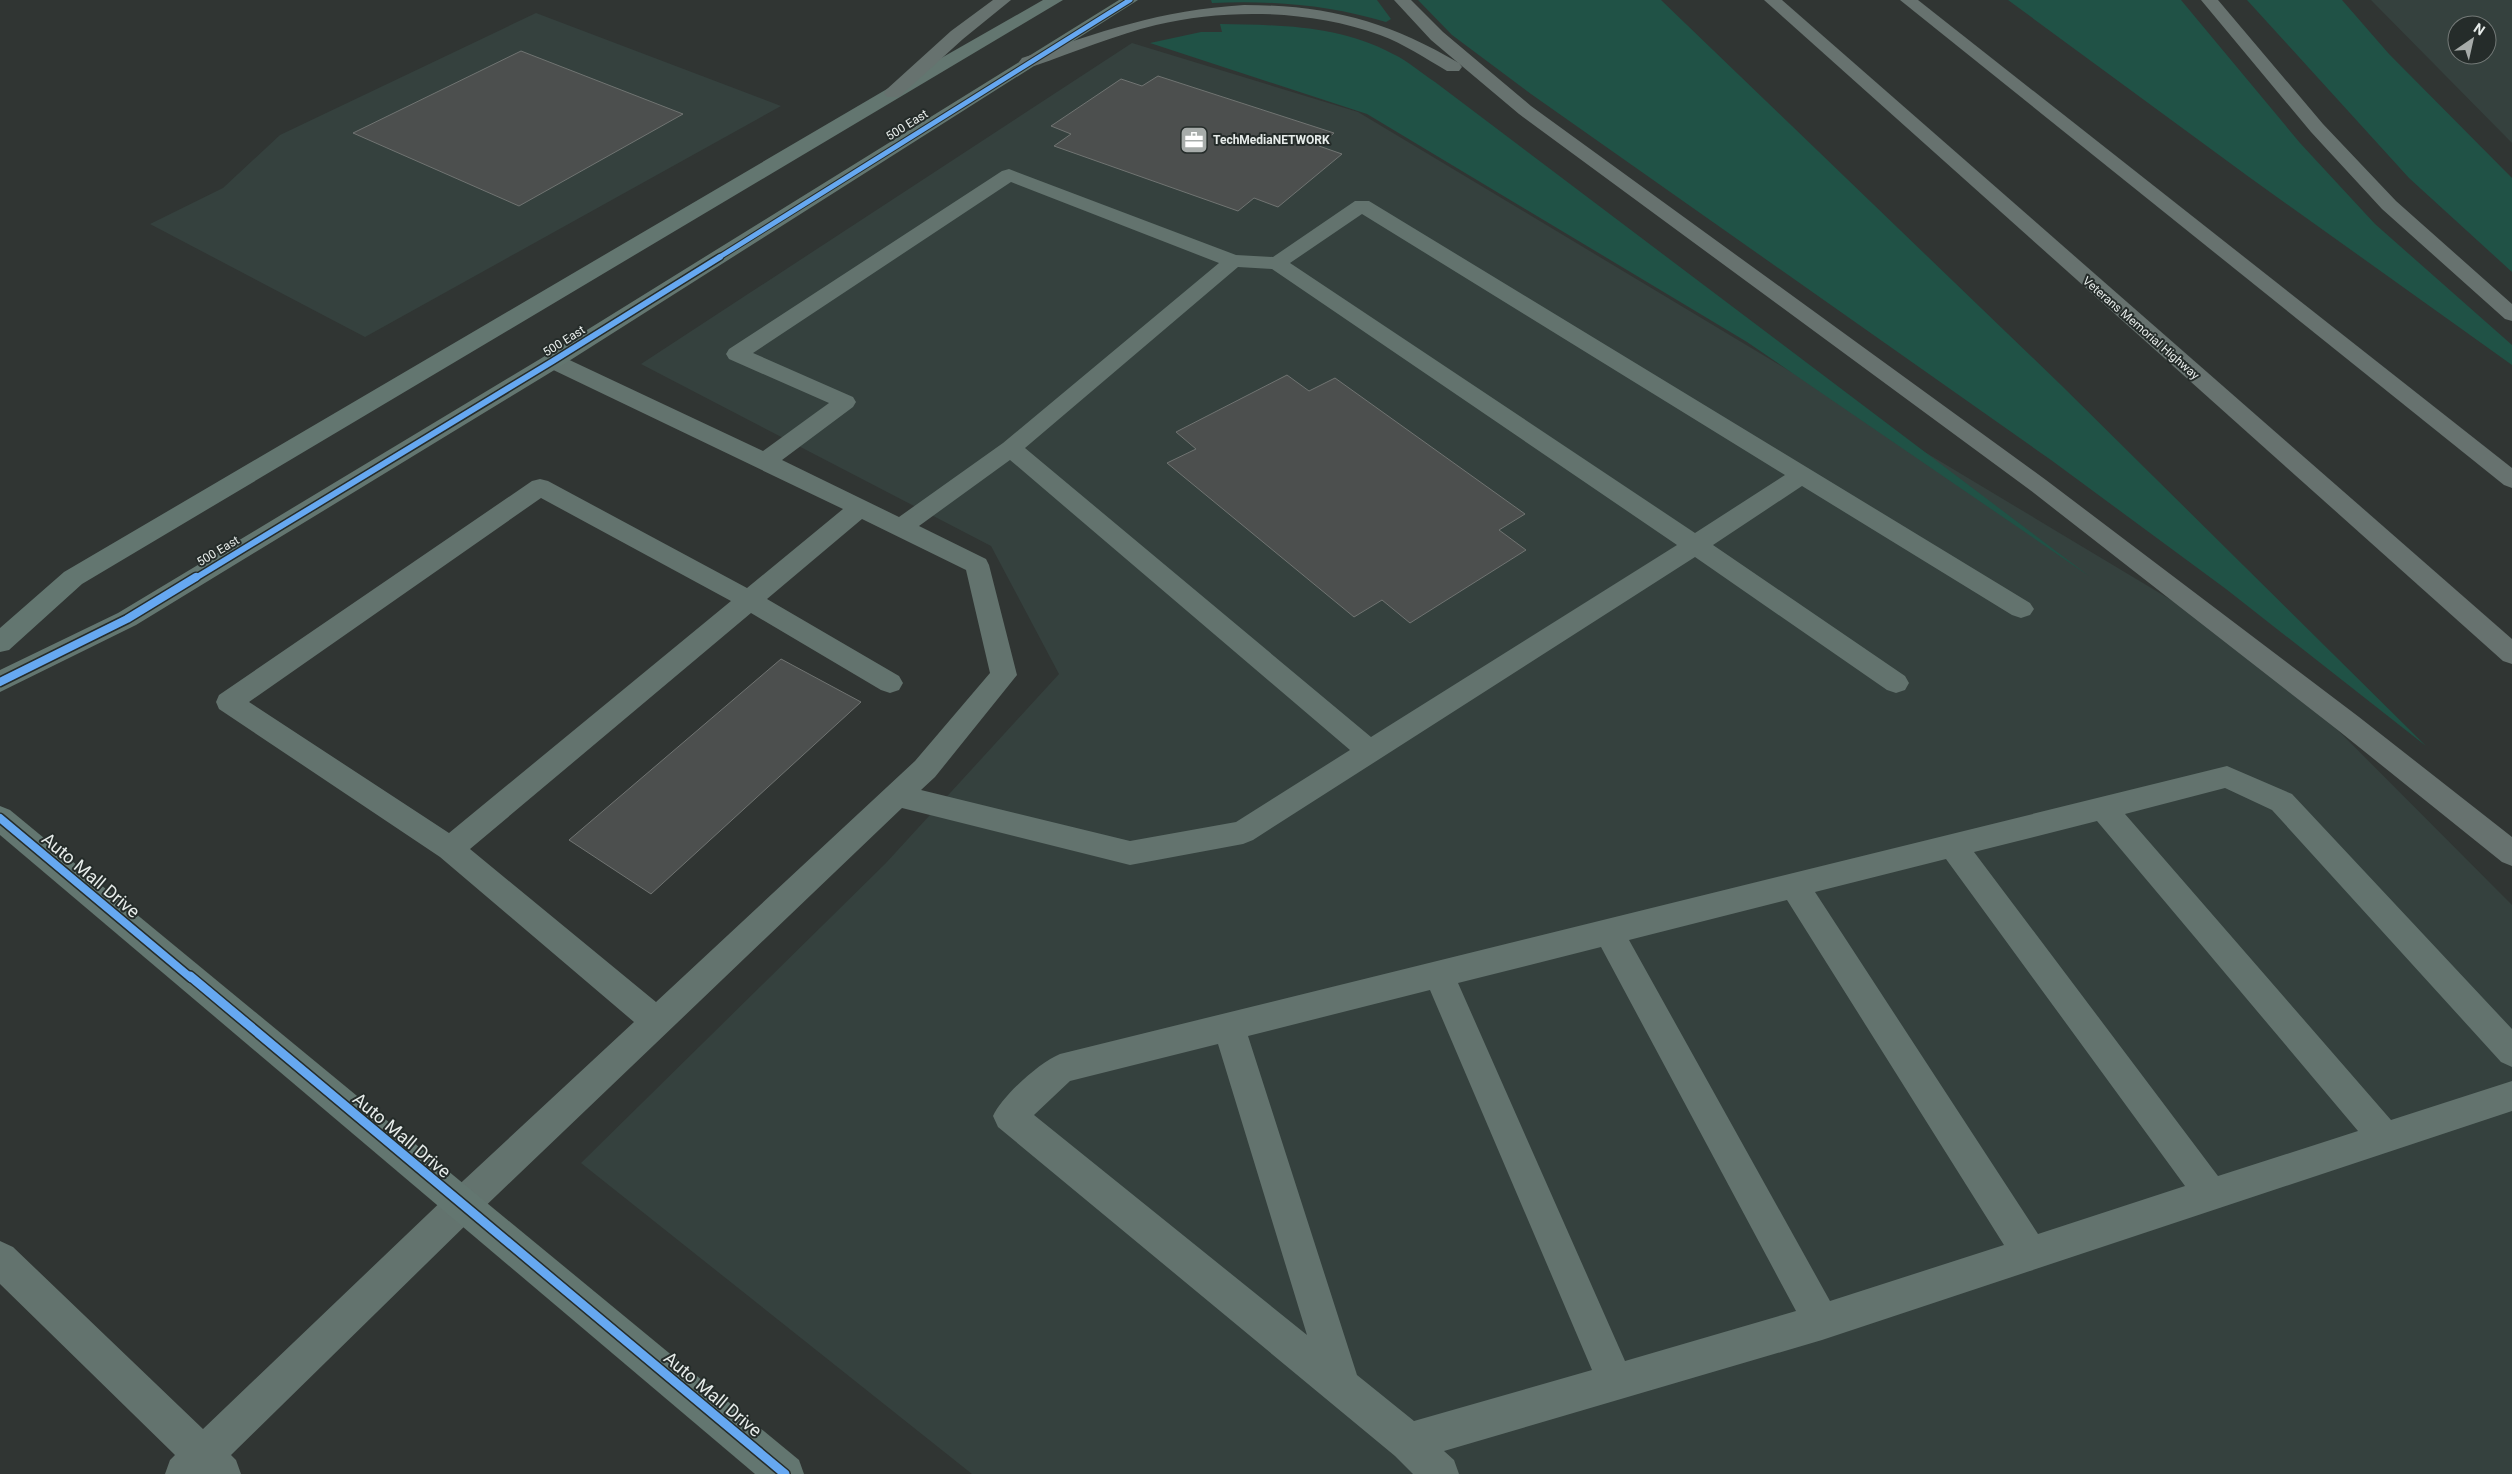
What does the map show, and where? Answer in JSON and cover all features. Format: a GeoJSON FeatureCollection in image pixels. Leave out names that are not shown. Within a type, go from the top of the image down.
{"type":"FeatureCollection","features":[{"type":"Feature","properties":{"kind":"highway"},"geometry":{"type":"LineString","coordinates":[[893,93],[957,35],[1003,0]]}},
{"type":"Feature","properties":{"kind":"highway"},"geometry":{"type":"LineString","coordinates":[[1402,0],[1437,36],[1525,110],[2038,485],[2349,724],[2512,854]]}},
{"type":"Feature","properties":{"kind":"highway","name":"Veterans Memorial Highway"},"geometry":{"type":"LineString","coordinates":[[1772,0],[2512,654]]}},
{"type":"Feature","properties":{"kind":"highway"},"geometry":{"type":"LineString","coordinates":[[1908,0],[2512,480]]}},
{"type":"Feature","properties":{"kind":"highway"},"geometry":{"type":"LineString","coordinates":[[2209,0],[2304,113],[2390,205],[2512,315]]}},
{"type":"Feature","properties":{"kind":"highway"},"geometry":{"type":"LineString","coordinates":[[1028,62],[1128,29],[1182,16],[1251,10],[1288,12],[1345,20],[1402,38],[1525,110]]}},
{"type":"Feature","properties":{"kind":"street"},"geometry":{"type":"LineString","coordinates":[[0,643],[73,578],[893,93],[1055,0]]}},
{"type":"Feature","properties":{"kind":"street","name":"500 East"},"geometry":{"type":"LineString","coordinates":[[0,682],[128,619],[552,362],[1028,62],[1130,0]]}},
{"type":"Feature","properties":{"kind":"street","name":"Auto Mall Drive"},"geometry":{"type":"LineString","coordinates":[[0,818],[785,1474]]}},
{"type":"Feature","properties":{"kind":"lane"},"geometry":{"type":"LineString","coordinates":[[765,461],[845,402],[737,354],[1010,175],[1233,260],[1277,263],[1695,544],[1896,683]]}},
{"type":"Feature","properties":{"kind":"lane"},"geometry":{"type":"LineString","coordinates":[[1277,263],[1362,205],[2021,609]]}},
{"type":"Feature","properties":{"kind":"lane"},"geometry":{"type":"LineString","coordinates":[[900,528],[1011,448],[1233,260]]}},
{"type":"Feature","properties":{"kind":"lane"},"geometry":{"type":"LineString","coordinates":[[0,1259],[203,1468],[462,1205],[925,769],[1004,675],[977,565],[765,461],[552,362]]}},
{"type":"Feature","properties":{"kind":"lane"},"geometry":{"type":"LineString","coordinates":[[1011,448],[1369,752]]}},
{"type":"Feature","properties":{"kind":"lane"},"geometry":{"type":"LineString","coordinates":[[897,796],[1130,853],[1243,832],[1802,475]]}},
{"type":"Feature","properties":{"kind":"lane"},"geometry":{"type":"LineString","coordinates":[[657,1022],[450,850],[229,702],[540,487],[749,600],[890,683]]}},
{"type":"Feature","properties":{"kind":"lane"},"geometry":{"type":"LineString","coordinates":[[450,850],[860,508]]}},
{"type":"Feature","properties":{"kind":"lane"},"geometry":{"type":"LineString","coordinates":[[1440,1474],[1408,1442],[1010,1116],[1060,1069],[2227,777],[2282,802],[2512,1052]]}},
{"type":"Feature","properties":{"kind":"lane"},"geometry":{"type":"LineString","coordinates":[[2102,807],[2385,1138]]}},
{"type":"Feature","properties":{"kind":"lane"},"geometry":{"type":"LineString","coordinates":[[1952,845],[2212,1195]]}},
{"type":"Feature","properties":{"kind":"lane"},"geometry":{"type":"LineString","coordinates":[[1794,885],[2030,1254]]}},
{"type":"Feature","properties":{"kind":"lane"},"geometry":{"type":"LineString","coordinates":[[1608,932],[1822,1322]]}},
{"type":"Feature","properties":{"kind":"lane"},"geometry":{"type":"LineString","coordinates":[[1439,974],[1615,1381]]}},
{"type":"Feature","properties":{"kind":"lane"},"geometry":{"type":"LineString","coordinates":[[1229,1026],[1342,1388]]}},
{"type":"Feature","properties":{"kind":"lane"},"geometry":{"type":"LineString","coordinates":[[1408,1442],[1822,1322],[2512,1096]]}},
{"type":"Feature","properties":{"kind":"shaded area"},"geometry":{"type":"Polygon","coordinates":[[[2371,0],[2512,0],[2512,143],[2371,0]]]}},
{"type":"Feature","properties":{"kind":"shaded area"},"geometry":{"type":"Polygon","coordinates":[[[536,13],[781,106],[365,337],[150,224],[223,188],[280,135],[536,13]]]}},
{"type":"Feature","properties":{"kind":"shaded area"},"geometry":{"type":"Polygon","coordinates":[[[1132,43],[1358,112],[2263,655],[2512,905],[2512,1474],[972,1474],[581,1163],[886,863],[1059,674],[991,546],[641,364],[1132,43]]]}},
{"type":"Feature","properties":{"kind":"green space"},"geometry":{"type":"Polygon","coordinates":[[[1211,0],[1377,0],[1391,19],[1386,22],[1343,11],[1300,5],[1256,2],[1212,3],[1211,0]]]}},
{"type":"Feature","properties":{"kind":"green space"},"geometry":{"type":"Polygon","coordinates":[[[1418,0],[1661,0],[2061,385],[2426,746],[2226,589],[2051,460],[1531,94],[1452,35],[1418,0]]]}},
{"type":"Feature","properties":{"kind":"green space"},"geometry":{"type":"Polygon","coordinates":[[[2008,0],[2181,0],[2300,143],[2375,224],[2512,345],[2512,365],[2249,177],[2008,0]]]}},
{"type":"Feature","properties":{"kind":"green space"},"geometry":{"type":"Polygon","coordinates":[[[2247,0],[2342,0],[2389,54],[2512,178],[2512,272],[2409,178],[2247,0]]]}},
{"type":"Feature","properties":{"kind":"green space"},"geometry":{"type":"Polygon","coordinates":[[[1220,24],[1286,26],[1330,32],[1372,44],[1404,60],[2089,576],[1747,342],[1367,114],[1150,43],[1201,32],[1222,32],[1220,24]]]}},
{"type":"Feature","properties":{"kind":"building"},"geometry":{"type":"Polygon","coordinates":[[[521,51],[683,114],[519,206],[353,133],[521,51]]]}},
{"type":"Feature","properties":{"kind":"building","name":"TechMediaNETWORK"},"geometry":{"type":"Polygon","coordinates":[[[1158,76],[1334,133],[1319,146],[1342,154],[1278,207],[1254,198],[1238,211],[1054,146],[1071,134],[1051,126],[1121,79],[1142,86],[1158,76]]]}},
{"type":"Feature","properties":{"kind":"building"},"geometry":{"type":"Polygon","coordinates":[[[1287,375],[1309,391],[1335,378],[1525,514],[1499,530],[1526,550],[1410,623],[1382,600],[1354,617],[1167,463],[1196,449],[1176,432],[1287,375]]]}},
{"type":"Feature","properties":{"kind":"building"},"geometry":{"type":"Polygon","coordinates":[[[781,659],[861,702],[651,894],[569,840],[781,659]]]}},
{"type":"Feature","properties":{"kind":"cycle path"},"geometry":{"type":"LineString","coordinates":[[0,682],[127,619],[553,361],[1130,0]]}},
{"type":"Feature","properties":{"kind":"cycle path"},"geometry":{"type":"LineString","coordinates":[[0,818],[785,1474]]}},
{"type":"Feature","properties":{"kind":"place","name":"TechMediaNETWORK"},"geometry":{"type":"Point","coordinates":[1194,140]}}]}
